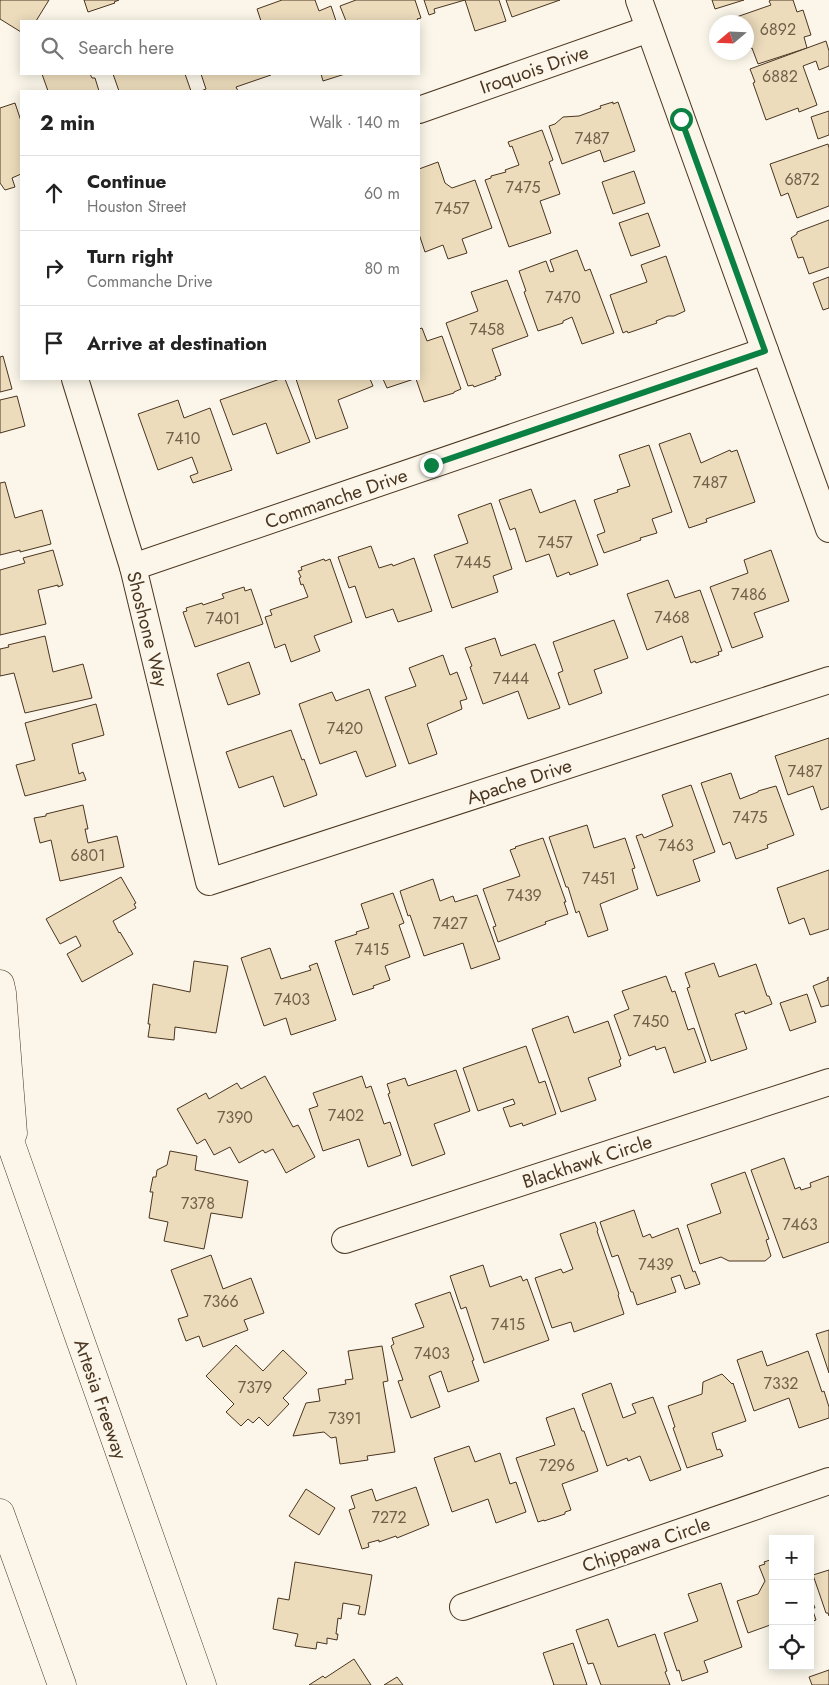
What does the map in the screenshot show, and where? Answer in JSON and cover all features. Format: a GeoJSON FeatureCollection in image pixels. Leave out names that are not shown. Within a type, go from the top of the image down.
{"type":"FeatureCollection","features":[{"type":"Feature","properties":{"kind":"highway"},"geometry":{"type":"LineString","coordinates":[[0,984],[14,1154]]}},
{"type":"Feature","properties":{"kind":"highway","name":"Artesia Freeway"},"geometry":{"type":"LineString","coordinates":[[0,1113],[202,1685]]}},
{"type":"Feature","properties":{"kind":"highway"},"geometry":{"type":"LineString","coordinates":[[0,1513],[62,1685]]}},
{"type":"Feature","properties":{"kind":"street"},"geometry":{"type":"LineString","coordinates":[[639,0],[829,529]]}},
{"type":"Feature","properties":{"kind":"street","name":"Iroquois Drive"},"geometry":{"type":"LineString","coordinates":[[420,110],[649,29]]}},
{"type":"Feature","properties":{"kind":"street","name":"Commanche Drive"},"geometry":{"type":"LineString","coordinates":[[133,567],[765,351]]}},
{"type":"Feature","properties":{"kind":"street","name":"Shoshone Way"},"geometry":{"type":"LineString","coordinates":[[75,380],[133,567],[209,882]]}},
{"type":"Feature","properties":{"kind":"street","name":"Apache Drive"},"geometry":{"type":"LineString","coordinates":[[209,882],[829,680]]}},
{"type":"Feature","properties":{"kind":"street","name":"Blackhawk Circle"},"geometry":{"type":"LineString","coordinates":[[345,1240],[829,1082]]}},
{"type":"Feature","properties":{"kind":"street","name":"Chippawa Circle"},"geometry":{"type":"LineString","coordinates":[[463,1607],[829,1481]]}},
{"type":"Feature","properties":{"kind":"building"},"geometry":{"type":"Polygon","coordinates":[[[0,0],[49,0],[37,20],[20,20],[20,31],[0,19],[0,0]]]}},
{"type":"Feature","properties":{"kind":"building"},"geometry":{"type":"Polygon","coordinates":[[[84,0],[119,0],[88,12],[84,0]]]}},
{"type":"Feature","properties":{"kind":"building"},"geometry":{"type":"Polygon","coordinates":[[[282,0],[315,0],[319,11],[331,6],[336,20],[261,20],[257,9],[282,0]]]}},
{"type":"Feature","properties":{"kind":"building"},"geometry":{"type":"Polygon","coordinates":[[[356,0],[415,0],[421,18],[418,20],[346,20],[340,6],[356,0]]]}},
{"type":"Feature","properties":{"kind":"building"},"geometry":{"type":"Polygon","coordinates":[[[424,0],[465,0],[434,9],[435,13],[429,15],[424,0]]]}},
{"type":"Feature","properties":{"kind":"building"},"geometry":{"type":"Polygon","coordinates":[[[465,0],[499,0],[506,21],[475,31],[465,0]]]}},
{"type":"Feature","properties":{"kind":"building"},"geometry":{"type":"Polygon","coordinates":[[[506,0],[560,0],[512,17],[506,0]]]}},
{"type":"Feature","properties":{"kind":"building"},"geometry":{"type":"Polygon","coordinates":[[[712,0],[744,0],[715,9],[712,0]]]}},
{"type":"Feature","properties":{"kind":"building"},"geometry":{"type":"Polygon","coordinates":[[[793,0],[797,12],[803,10],[811,35],[804,37],[807,48],[758,64],[754,53],[754,15],[742,15],[771,5],[769,1],[793,0]]]}},
{"type":"Feature","properties":{"kind":"building"},"geometry":{"type":"Polygon","coordinates":[[[826,41],[829,51],[829,66],[819,70],[816,61],[803,66],[817,105],[799,112],[798,108],[766,120],[750,69],[826,41]]]}},
{"type":"Feature","properties":{"kind":"building"},"geometry":{"type":"Polygon","coordinates":[[[42,75],[90,75],[92,78],[95,78],[99,90],[48,90],[42,75]]]}},
{"type":"Feature","properties":{"kind":"building"},"geometry":{"type":"Polygon","coordinates":[[[113,75],[185,75],[191,90],[119,90],[113,75]]]}},
{"type":"Feature","properties":{"kind":"building"},"geometry":{"type":"Polygon","coordinates":[[[201,75],[271,75],[236,87],[238,90],[204,90],[206,89],[201,75]]]}},
{"type":"Feature","properties":{"kind":"building"},"geometry":{"type":"Polygon","coordinates":[[[321,75],[342,75],[323,81],[321,75]]]}},
{"type":"Feature","properties":{"kind":"building"},"geometry":{"type":"Polygon","coordinates":[[[613,102],[613,104],[618,102],[635,151],[604,162],[600,150],[562,164],[549,126],[555,124],[563,117],[579,116],[613,102]]]}},
{"type":"Feature","properties":{"kind":"building"},"geometry":{"type":"Polygon","coordinates":[[[15,103],[20,118],[20,174],[12,178],[15,187],[5,190],[0,183],[0,108],[15,103]]]}},
{"type":"Feature","properties":{"kind":"building"},"geometry":{"type":"Polygon","coordinates":[[[829,111],[829,135],[818,139],[811,117],[829,111]]]}},
{"type":"Feature","properties":{"kind":"building"},"geometry":{"type":"Polygon","coordinates":[[[542,130],[553,160],[549,162],[560,194],[540,201],[551,233],[509,247],[485,180],[519,165],[512,146],[510,147],[508,142],[542,130]]]}},
{"type":"Feature","properties":{"kind":"building"},"geometry":{"type":"Polygon","coordinates":[[[828,144],[829,206],[797,218],[788,193],[781,196],[770,164],[828,144]]]}},
{"type":"Feature","properties":{"kind":"building"},"geometry":{"type":"Polygon","coordinates":[[[438,162],[445,183],[452,188],[475,180],[492,228],[462,239],[467,253],[448,259],[443,245],[425,252],[420,237],[420,169],[438,162]]]}},
{"type":"Feature","properties":{"kind":"building"},"geometry":{"type":"Polygon","coordinates":[[[634,171],[645,203],[613,214],[602,182],[634,171]]]}},
{"type":"Feature","properties":{"kind":"building"},"geometry":{"type":"Polygon","coordinates":[[[648,213],[660,246],[631,256],[619,223],[648,213]]]}},
{"type":"Feature","properties":{"kind":"building"},"geometry":{"type":"Polygon","coordinates":[[[829,220],[829,267],[809,274],[803,257],[798,258],[791,238],[797,232],[829,220]]]}},
{"type":"Feature","properties":{"kind":"building"},"geometry":{"type":"Polygon","coordinates":[[[577,250],[585,271],[590,269],[614,333],[582,344],[572,317],[563,321],[563,323],[538,331],[524,292],[526,291],[519,271],[546,261],[550,272],[554,271],[550,260],[577,250]]]}},
{"type":"Feature","properties":{"kind":"building"},"geometry":{"type":"Polygon","coordinates":[[[666,256],[685,311],[656,321],[657,323],[623,333],[610,295],[647,282],[641,265],[666,256]]]}},
{"type":"Feature","properties":{"kind":"building"},"geometry":{"type":"Polygon","coordinates":[[[829,277],[829,308],[823,310],[813,283],[829,277]]]}},
{"type":"Feature","properties":{"kind":"building"},"geometry":{"type":"Polygon","coordinates":[[[507,280],[528,336],[492,349],[501,375],[495,377],[496,379],[474,387],[473,385],[468,386],[446,323],[478,311],[471,292],[507,280]]]}},
{"type":"Feature","properties":{"kind":"building"},"geometry":{"type":"Polygon","coordinates":[[[422,328],[427,341],[442,336],[461,389],[424,402],[416,380],[420,380],[420,329],[422,328]]]}},
{"type":"Feature","properties":{"kind":"building"},"geometry":{"type":"Polygon","coordinates":[[[3,356],[12,389],[0,392],[0,357],[3,356]]]}},
{"type":"Feature","properties":{"kind":"building"},"geometry":{"type":"Polygon","coordinates":[[[277,380],[285,380],[310,442],[277,454],[266,423],[233,435],[220,400],[277,380]]]}},
{"type":"Feature","properties":{"kind":"building"},"geometry":{"type":"Polygon","coordinates":[[[296,380],[370,380],[373,386],[338,400],[348,428],[316,439],[296,380]]]}},
{"type":"Feature","properties":{"kind":"building"},"geometry":{"type":"Polygon","coordinates":[[[383,380],[411,380],[387,388],[383,380]]]}},
{"type":"Feature","properties":{"kind":"building"},"geometry":{"type":"Polygon","coordinates":[[[17,396],[25,426],[0,433],[0,400],[17,396]]]}},
{"type":"Feature","properties":{"kind":"building"},"geometry":{"type":"Polygon","coordinates":[[[178,400],[184,418],[210,408],[232,470],[193,483],[190,476],[198,473],[192,457],[158,470],[138,414],[178,400]]]}},
{"type":"Feature","properties":{"kind":"building"},"geometry":{"type":"Polygon","coordinates":[[[690,433],[701,463],[730,450],[731,452],[737,450],[755,502],[706,519],[707,522],[689,528],[659,444],[690,433]]]}},
{"type":"Feature","properties":{"kind":"building"},"geometry":{"type":"Polygon","coordinates":[[[649,445],[672,512],[652,519],[657,533],[604,553],[597,535],[605,532],[594,500],[630,486],[619,455],[649,445]]]}},
{"type":"Feature","properties":{"kind":"building"},"geometry":{"type":"Polygon","coordinates":[[[5,482],[15,518],[42,510],[51,544],[0,555],[0,483],[5,482]]]}},
{"type":"Feature","properties":{"kind":"building"},"geometry":{"type":"Polygon","coordinates":[[[531,489],[540,513],[575,500],[598,565],[570,575],[569,572],[557,577],[549,554],[526,562],[515,528],[510,530],[499,500],[531,489]]]}},
{"type":"Feature","properties":{"kind":"building"},"geometry":{"type":"Polygon","coordinates":[[[491,503],[512,569],[493,576],[498,592],[452,608],[434,555],[468,543],[458,515],[491,503]]]}},
{"type":"Feature","properties":{"kind":"building"},"geometry":{"type":"Polygon","coordinates":[[[371,546],[379,568],[392,564],[393,566],[414,558],[432,611],[398,622],[393,609],[366,618],[355,586],[349,588],[338,557],[371,546]]]}},
{"type":"Feature","properties":{"kind":"building"},"geometry":{"type":"Polygon","coordinates":[[[53,550],[63,585],[38,590],[46,624],[0,635],[0,570],[25,563],[23,558],[53,550]]]}},
{"type":"Feature","properties":{"kind":"building"},"geometry":{"type":"Polygon","coordinates":[[[771,550],[789,601],[754,613],[763,637],[732,648],[710,587],[748,573],[744,560],[771,550]]]}},
{"type":"Feature","properties":{"kind":"building"},"geometry":{"type":"Polygon","coordinates":[[[324,559],[325,561],[330,559],[352,622],[314,636],[320,651],[291,662],[285,644],[275,648],[265,617],[272,615],[270,610],[308,597],[303,584],[301,585],[299,578],[301,577],[298,571],[302,570],[301,567],[324,559]]]}},
{"type":"Feature","properties":{"kind":"building"},"geometry":{"type":"Polygon","coordinates":[[[668,580],[675,598],[700,590],[722,651],[718,652],[719,655],[691,663],[682,636],[647,650],[627,594],[668,580]]]}},
{"type":"Feature","properties":{"kind":"building"},"geometry":{"type":"Polygon","coordinates":[[[244,587],[245,591],[251,589],[263,624],[195,647],[183,612],[187,611],[186,608],[224,598],[222,594],[244,587]]]}},
{"type":"Feature","properties":{"kind":"building"},"geometry":{"type":"Polygon","coordinates":[[[614,620],[628,658],[594,670],[602,693],[569,705],[558,673],[563,671],[553,642],[614,620]]]}},
{"type":"Feature","properties":{"kind":"building"},"geometry":{"type":"Polygon","coordinates":[[[45,636],[53,672],[83,664],[92,698],[25,713],[14,673],[0,676],[0,649],[9,647],[8,645],[45,636]]]}},
{"type":"Feature","properties":{"kind":"building"},"geometry":{"type":"Polygon","coordinates":[[[495,638],[501,656],[535,644],[560,708],[528,719],[518,691],[483,704],[465,648],[495,638]]]}},
{"type":"Feature","properties":{"kind":"building"},"geometry":{"type":"Polygon","coordinates":[[[443,655],[450,675],[457,672],[467,699],[460,701],[462,709],[427,724],[437,754],[409,764],[385,697],[416,686],[409,668],[443,655]]]}},
{"type":"Feature","properties":{"kind":"building"},"geometry":{"type":"Polygon","coordinates":[[[249,662],[260,694],[228,705],[217,674],[249,662]]]}},
{"type":"Feature","properties":{"kind":"building"},"geometry":{"type":"Polygon","coordinates":[[[369,689],[396,766],[366,777],[356,751],[320,764],[299,704],[332,692],[336,701],[369,689]]]}},
{"type":"Feature","properties":{"kind":"building"},"geometry":{"type":"Polygon","coordinates":[[[96,704],[104,735],[72,744],[79,774],[83,772],[86,780],[25,796],[16,765],[35,760],[25,723],[96,704]]]}},
{"type":"Feature","properties":{"kind":"building"},"geometry":{"type":"Polygon","coordinates":[[[291,730],[317,795],[284,807],[273,776],[239,788],[226,752],[291,730]]]}},
{"type":"Feature","properties":{"kind":"building"},"geometry":{"type":"Polygon","coordinates":[[[829,738],[829,807],[821,810],[813,786],[788,795],[775,756],[829,738]]]}},
{"type":"Feature","properties":{"kind":"building"},"geometry":{"type":"Polygon","coordinates":[[[731,773],[740,799],[776,786],[794,835],[767,845],[768,848],[736,859],[730,842],[723,845],[701,783],[731,773]]]}},
{"type":"Feature","properties":{"kind":"building"},"geometry":{"type":"Polygon","coordinates":[[[691,785],[715,852],[693,860],[700,881],[657,896],[636,836],[642,834],[644,838],[673,826],[662,795],[691,785]]]}},
{"type":"Feature","properties":{"kind":"building"},"geometry":{"type":"Polygon","coordinates":[[[83,805],[88,829],[85,829],[88,843],[117,836],[124,867],[60,881],[51,840],[40,843],[34,818],[83,805]]]}},
{"type":"Feature","properties":{"kind":"building"},"geometry":{"type":"Polygon","coordinates":[[[587,825],[594,848],[625,838],[635,868],[632,869],[638,889],[600,904],[608,930],[588,937],[579,911],[576,913],[549,837],[587,825]]]}},
{"type":"Feature","properties":{"kind":"building"},"geometry":{"type":"Polygon","coordinates":[[[543,838],[566,902],[564,902],[568,914],[498,942],[493,927],[496,926],[483,889],[520,876],[510,850],[543,838]]]}},
{"type":"Feature","properties":{"kind":"building"},"geometry":{"type":"Polygon","coordinates":[[[829,870],[829,929],[810,935],[804,918],[789,924],[777,888],[829,870]]]}},
{"type":"Feature","properties":{"kind":"building"},"geometry":{"type":"Polygon","coordinates":[[[121,877],[136,903],[134,904],[136,908],[113,921],[133,954],[82,982],[67,954],[81,946],[76,936],[60,944],[46,919],[121,877]]]}},
{"type":"Feature","properties":{"kind":"building"},"geometry":{"type":"Polygon","coordinates":[[[433,879],[440,901],[453,896],[455,902],[477,895],[500,959],[471,969],[463,943],[424,956],[400,891],[433,879]]]}},
{"type":"Feature","properties":{"kind":"building"},"geometry":{"type":"Polygon","coordinates":[[[393,893],[404,923],[399,925],[410,957],[385,966],[390,980],[353,995],[335,941],[369,928],[361,904],[393,893]]]}},
{"type":"Feature","properties":{"kind":"building"},"geometry":{"type":"Polygon","coordinates":[[[270,948],[281,979],[311,970],[309,966],[317,963],[336,1020],[291,1035],[286,1018],[264,1026],[241,958],[270,948]]]}},
{"type":"Feature","properties":{"kind":"building"},"geometry":{"type":"Polygon","coordinates":[[[194,961],[228,966],[216,1033],[175,1027],[174,1040],[148,1037],[153,984],[190,992],[194,961]]]}},
{"type":"Feature","properties":{"kind":"building"},"geometry":{"type":"Polygon","coordinates":[[[714,963],[719,977],[756,964],[767,996],[769,996],[772,1004],[745,1014],[744,1011],[735,1014],[747,1049],[711,1061],[687,988],[690,987],[685,973],[714,963]]]}},
{"type":"Feature","properties":{"kind":"building"},"geometry":{"type":"Polygon","coordinates":[[[666,976],[672,992],[675,991],[688,1030],[694,1028],[706,1062],[674,1073],[665,1047],[656,1050],[655,1046],[629,1056],[614,1015],[629,1009],[622,991],[666,976]]]}},
{"type":"Feature","properties":{"kind":"building"},"geometry":{"type":"Polygon","coordinates":[[[829,977],[829,1005],[821,1007],[813,986],[828,980],[827,978],[829,977]]]}},
{"type":"Feature","properties":{"kind":"building"},"geometry":{"type":"Polygon","coordinates":[[[807,994],[816,1022],[790,1031],[780,1003],[807,994]]]}},
{"type":"Feature","properties":{"kind":"building"},"geometry":{"type":"Polygon","coordinates":[[[568,1016],[574,1033],[608,1021],[621,1059],[619,1060],[621,1066],[588,1078],[596,1100],[561,1112],[532,1029],[568,1016]]]}},
{"type":"Feature","properties":{"kind":"building"},"geometry":{"type":"Polygon","coordinates":[[[526,1046],[539,1083],[545,1081],[556,1114],[523,1126],[522,1123],[510,1127],[503,1108],[515,1104],[513,1099],[478,1111],[463,1068],[526,1046]]]}},
{"type":"Feature","properties":{"kind":"building"},"geometry":{"type":"Polygon","coordinates":[[[456,1070],[470,1111],[434,1124],[445,1154],[412,1166],[388,1094],[390,1093],[387,1084],[405,1078],[408,1086],[456,1070]]]}},
{"type":"Feature","properties":{"kind":"building"},"geometry":{"type":"Polygon","coordinates":[[[265,1076],[293,1127],[298,1125],[315,1157],[286,1173],[273,1149],[265,1153],[263,1150],[239,1163],[230,1147],[214,1155],[205,1139],[197,1144],[177,1109],[206,1093],[209,1099],[237,1083],[241,1089],[265,1076]]]}},
{"type":"Feature","properties":{"kind":"building"},"geometry":{"type":"Polygon","coordinates":[[[362,1076],[366,1088],[371,1086],[384,1124],[390,1122],[401,1155],[368,1167],[359,1139],[323,1151],[309,1109],[318,1106],[313,1093],[362,1076]]]}},
{"type":"Feature","properties":{"kind":"building"},"geometry":{"type":"Polygon","coordinates":[[[170,1151],[197,1156],[195,1170],[248,1181],[242,1218],[211,1213],[204,1249],[164,1241],[168,1222],[149,1218],[153,1192],[150,1192],[153,1177],[156,1177],[157,1170],[167,1165],[170,1151]]]}},
{"type":"Feature","properties":{"kind":"building"},"geometry":{"type":"Polygon","coordinates":[[[784,1158],[795,1189],[800,1187],[801,1190],[811,1187],[810,1183],[829,1176],[829,1242],[783,1258],[751,1170],[784,1158]]]}},
{"type":"Feature","properties":{"kind":"building"},"geometry":{"type":"Polygon","coordinates":[[[745,1172],[769,1239],[766,1240],[771,1256],[765,1261],[729,1261],[721,1257],[700,1264],[687,1225],[721,1213],[711,1184],[745,1172]]]}},
{"type":"Feature","properties":{"kind":"building"},"geometry":{"type":"Polygon","coordinates":[[[634,1210],[643,1237],[650,1234],[652,1238],[678,1228],[693,1272],[695,1271],[700,1284],[685,1289],[680,1275],[671,1278],[676,1292],[637,1305],[618,1255],[612,1257],[600,1222],[634,1210]]]}},
{"type":"Feature","properties":{"kind":"building"},"geometry":{"type":"Polygon","coordinates":[[[595,1222],[624,1314],[574,1332],[571,1322],[552,1328],[535,1278],[561,1269],[563,1273],[573,1269],[560,1234],[595,1222]]]}},
{"type":"Feature","properties":{"kind":"building"},"geometry":{"type":"Polygon","coordinates":[[[211,1255],[223,1289],[251,1278],[264,1313],[244,1320],[248,1330],[203,1347],[199,1336],[186,1341],[178,1319],[188,1316],[171,1270],[211,1255]]]}},
{"type":"Feature","properties":{"kind":"building"},"geometry":{"type":"Polygon","coordinates":[[[483,1265],[490,1287],[521,1276],[523,1281],[527,1279],[549,1340],[484,1363],[466,1307],[461,1309],[450,1276],[483,1265]]]}},
{"type":"Feature","properties":{"kind":"building"},"geometry":{"type":"Polygon","coordinates":[[[450,1292],[474,1360],[472,1361],[479,1381],[448,1392],[441,1371],[429,1376],[440,1407],[411,1418],[398,1381],[403,1380],[391,1346],[394,1344],[392,1338],[424,1327],[415,1304],[450,1292]]]}},
{"type":"Feature","properties":{"kind":"building"},"geometry":{"type":"Polygon","coordinates":[[[829,1330],[829,1373],[816,1334],[829,1330]]]}},
{"type":"Feature","properties":{"kind":"building"},"geometry":{"type":"Polygon","coordinates":[[[236,1345],[263,1371],[283,1350],[307,1373],[283,1398],[289,1404],[268,1426],[259,1417],[253,1423],[248,1419],[241,1426],[226,1412],[234,1404],[206,1376],[236,1345]]]}},
{"type":"Feature","properties":{"kind":"building"},"geometry":{"type":"Polygon","coordinates":[[[382,1346],[388,1381],[383,1382],[395,1452],[367,1456],[368,1460],[340,1464],[336,1437],[331,1438],[324,1432],[293,1436],[306,1403],[320,1401],[318,1389],[346,1384],[345,1380],[353,1379],[348,1351],[382,1346]]]}},
{"type":"Feature","properties":{"kind":"building"},"geometry":{"type":"Polygon","coordinates":[[[762,1351],[767,1366],[808,1351],[822,1392],[824,1391],[829,1407],[829,1418],[799,1428],[789,1398],[754,1411],[737,1360],[762,1351]]]}},
{"type":"Feature","properties":{"kind":"building"},"geometry":{"type":"Polygon","coordinates":[[[722,1374],[733,1383],[746,1421],[712,1433],[717,1450],[720,1449],[723,1456],[687,1468],[673,1428],[675,1427],[668,1406],[702,1394],[703,1382],[722,1374]]]}},
{"type":"Feature","properties":{"kind":"building"},"geometry":{"type":"Polygon","coordinates":[[[611,1383],[623,1418],[636,1413],[632,1404],[653,1397],[681,1470],[650,1481],[640,1456],[628,1461],[627,1458],[607,1466],[582,1394],[611,1383]]]}},
{"type":"Feature","properties":{"kind":"building"},"geometry":{"type":"Polygon","coordinates":[[[574,1408],[598,1471],[562,1484],[571,1510],[565,1512],[565,1514],[538,1522],[516,1458],[555,1445],[546,1418],[574,1408]]]}},
{"type":"Feature","properties":{"kind":"building"},"geometry":{"type":"Polygon","coordinates":[[[469,1446],[475,1462],[500,1453],[510,1484],[516,1482],[526,1512],[496,1523],[488,1499],[452,1512],[434,1458],[469,1446]]]}},
{"type":"Feature","properties":{"kind":"building"},"geometry":{"type":"Polygon","coordinates":[[[416,1487],[429,1525],[397,1538],[396,1536],[379,1542],[379,1540],[368,1543],[369,1547],[362,1549],[349,1510],[355,1508],[351,1496],[372,1489],[376,1501],[416,1487]]]}},
{"type":"Feature","properties":{"kind":"building"},"geometry":{"type":"Polygon","coordinates":[[[306,1489],[335,1508],[319,1535],[289,1516],[306,1489]]]}},
{"type":"Feature","properties":{"kind":"building"},"geometry":{"type":"Polygon","coordinates":[[[769,1560],[769,1625],[748,1633],[737,1601],[758,1594],[765,1581],[759,1566],[765,1564],[764,1562],[769,1560]]]}},
{"type":"Feature","properties":{"kind":"building"},"geometry":{"type":"Polygon","coordinates":[[[295,1562],[372,1575],[365,1615],[358,1614],[360,1606],[343,1603],[341,1619],[338,1618],[337,1640],[327,1638],[327,1644],[317,1642],[316,1649],[295,1646],[298,1634],[273,1629],[278,1598],[289,1600],[295,1562]]]}},
{"type":"Feature","properties":{"kind":"building"},"geometry":{"type":"Polygon","coordinates":[[[829,1570],[829,1616],[826,1613],[814,1575],[829,1570]]]}},
{"type":"Feature","properties":{"kind":"building"},"geometry":{"type":"Polygon","coordinates":[[[721,1583],[742,1647],[704,1661],[708,1672],[682,1681],[664,1633],[698,1621],[688,1594],[721,1583]]]}},
{"type":"Feature","properties":{"kind":"building"},"geometry":{"type":"Polygon","coordinates":[[[608,1619],[618,1647],[655,1634],[670,1685],[601,1685],[593,1663],[588,1664],[576,1630],[608,1619]]]}},
{"type":"Feature","properties":{"kind":"building"},"geometry":{"type":"Polygon","coordinates":[[[573,1643],[587,1685],[554,1685],[543,1653],[573,1643]]]}},
{"type":"Feature","properties":{"kind":"building"},"geometry":{"type":"Polygon","coordinates":[[[354,1659],[371,1685],[309,1685],[323,1676],[325,1678],[354,1659]]]}},
{"type":"Feature","properties":{"kind":"building"},"geometry":{"type":"Polygon","coordinates":[[[829,1670],[829,1685],[812,1685],[809,1677],[829,1670]]]}},
{"type":"Feature","properties":{"kind":"building"},"geometry":{"type":"Polygon","coordinates":[[[397,1677],[403,1685],[384,1685],[397,1677]]]}},
{"type":"Feature","properties":{"kind":"route"},"geometry":{"type":"LineString","coordinates":[[431,465],[765,351],[681,119]]}}]}
